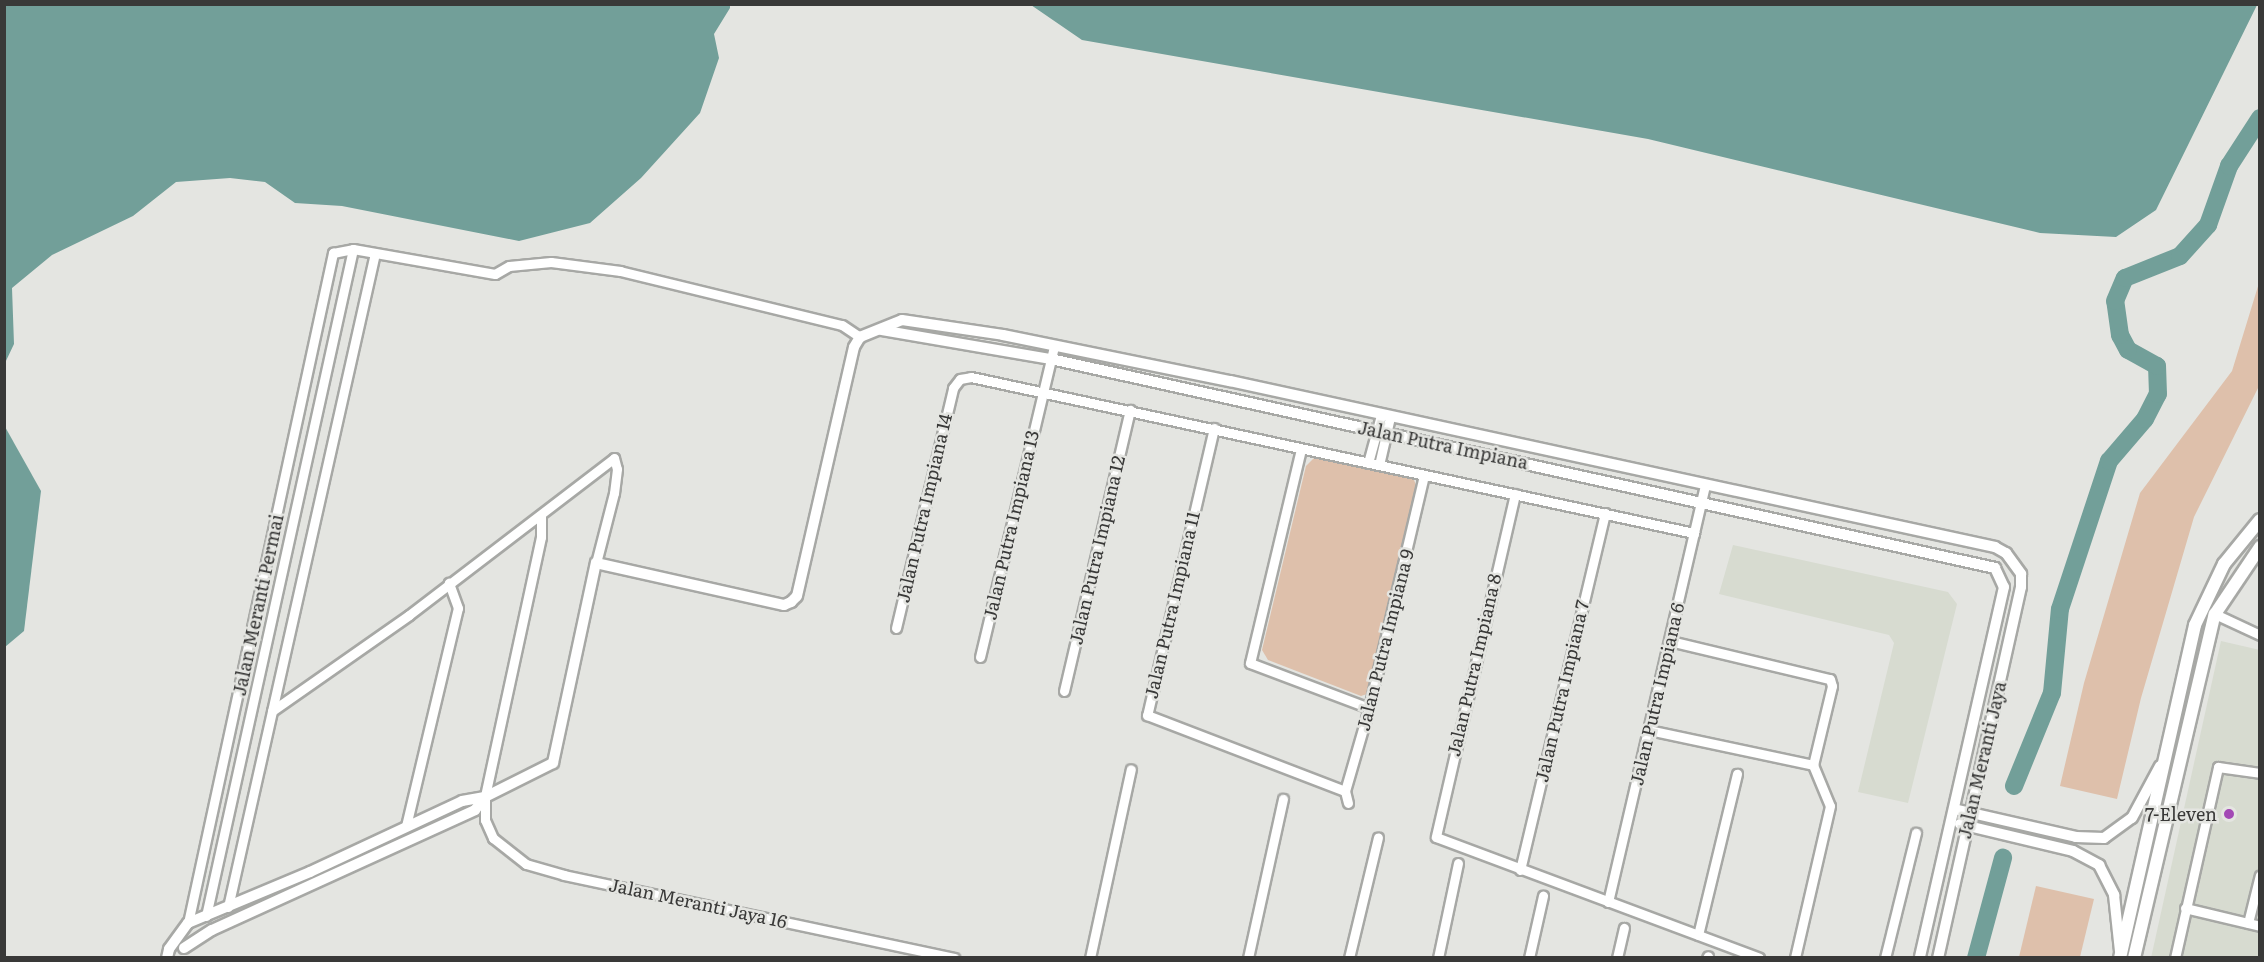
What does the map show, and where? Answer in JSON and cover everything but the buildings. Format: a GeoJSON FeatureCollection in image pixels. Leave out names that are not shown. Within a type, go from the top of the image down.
{"type":"FeatureCollection","features":[{"type":"Feature","properties":{"kind":"main road"},"geometry":{"type":"LineString","coordinates":[[2120,957],[2163,760],[2203,602],[2224,564],[2259,520]]}},
{"type":"Feature","properties":{"kind":"main road"},"geometry":{"type":"LineString","coordinates":[[2135,956],[2215,614],[2259,547]]}},
{"type":"Feature","properties":{"kind":"street","name":"Jalan Meranti Permai"},"geometry":{"type":"LineString","coordinates":[[183,953],[333,253],[352,249],[206,916]]}},
{"type":"Feature","properties":{"kind":"street"},"geometry":{"type":"LineString","coordinates":[[352,249],[495,274],[509,266],[550,262],[621,271],[842,326],[860,337],[881,330]]}},
{"type":"Feature","properties":{"kind":"street"},"geometry":{"type":"LineString","coordinates":[[228,907],[375,253]]}},
{"type":"Feature","properties":{"kind":"street","name":"Jalan Putra Impiana"},"geometry":{"type":"LineString","coordinates":[[881,330],[902,320],[1054,346],[1995,547],[2015,563]]}},
{"type":"Feature","properties":{"kind":"street","name":"Jalan Putra Impiana"},"geometry":{"type":"LineString","coordinates":[[881,330],[1051,359],[1981,562],[2000,575]]}},
{"type":"Feature","properties":{"kind":"street"},"geometry":{"type":"LineString","coordinates":[[596,562],[784,605],[791,602],[797,596],[846,379],[860,337]]}},
{"type":"Feature","properties":{"kind":"street","name":"Jalan Putra Impiana 13"},"geometry":{"type":"LineString","coordinates":[[980,657],[1054,346]]}},
{"type":"Feature","properties":{"kind":"street","name":"Jalan Putra Impiana 14"},"geometry":{"type":"LineString","coordinates":[[896,628],[952,388],[960,379],[971,377],[1042,392]]}},
{"type":"Feature","properties":{"kind":"street"},"geometry":{"type":"LineString","coordinates":[[1042,392],[1694,533]]}},
{"type":"Feature","properties":{"kind":"street","name":"Jalan Putra Impiana 12"},"geometry":{"type":"LineString","coordinates":[[1064,691],[1130,410]]}},
{"type":"Feature","properties":{"kind":"street"},"geometry":{"type":"LineString","coordinates":[[1368,463],[1386,416]]}},
{"type":"Feature","properties":{"kind":"street","name":"Jalan Putra Impiana 11"},"geometry":{"type":"LineString","coordinates":[[1214,428],[1147,715],[1345,790]]}},
{"type":"Feature","properties":{"kind":"street"},"geometry":{"type":"LineString","coordinates":[[1379,465],[1382,431]]}},
{"type":"Feature","properties":{"kind":"street"},"geometry":{"type":"LineString","coordinates":[[1301,448],[1250,663],[1369,708]]}},
{"type":"Feature","properties":{"kind":"street"},"geometry":{"type":"LineString","coordinates":[[167,957],[188,923],[462,801],[485,797],[553,763],[566,690],[614,494],[617,469],[614,458],[541,515],[272,711]]}},
{"type":"Feature","properties":{"kind":"street","name":"Jalan Putra Impiana 9"},"geometry":{"type":"LineString","coordinates":[[1348,803],[1345,790],[1369,708],[1424,475]]}},
{"type":"Feature","properties":{"kind":"street","name":"Jalan Putra Impiana 6"},"geometry":{"type":"LineString","coordinates":[[1608,902],[1705,485]]}},
{"type":"Feature","properties":{"kind":"street","name":"Jalan Putra Impiana 8"},"geometry":{"type":"LineString","coordinates":[[1515,494],[1436,837],[1520,870]]}},
{"type":"Feature","properties":{"kind":"street","name":"Jalan Putra Impiana 7"},"geometry":{"type":"LineString","coordinates":[[1520,870],[1605,513]]}},
{"type":"Feature","properties":{"kind":"street","name":"Jalan Meranti Jaya 16"},"geometry":{"type":"LineString","coordinates":[[541,515],[541,537],[485,797],[485,820],[494,838],[526,864],[908,953],[954,957]]}},
{"type":"Feature","properties":{"kind":"street","name":"Jalan Meranti Jaya"},"geometry":{"type":"LineString","coordinates":[[1938,957],[2020,587],[2021,574],[2015,563]]}},
{"type":"Feature","properties":{"kind":"street","name":"Jalan Meranti Jaya"},"geometry":{"type":"LineString","coordinates":[[1920,957],[2004,586],[2000,575]]}},
{"type":"Feature","properties":{"kind":"street"},"geometry":{"type":"LineString","coordinates":[[406,826],[458,608],[449,583]]}},
{"type":"Feature","properties":{"kind":"street"},"geometry":{"type":"LineString","coordinates":[[2215,614],[2259,635]]}},
{"type":"Feature","properties":{"kind":"street"},"geometry":{"type":"LineString","coordinates":[[1670,640],[1830,679],[1832,686],[1813,765],[1830,806],[1794,957]]}},
{"type":"Feature","properties":{"kind":"street"},"geometry":{"type":"LineString","coordinates":[[1649,730],[1813,765]]}},
{"type":"Feature","properties":{"kind":"street"},"geometry":{"type":"LineString","coordinates":[[1954,809],[2076,837],[2104,838],[2121,830],[2138,810],[2163,760]]}},
{"type":"Feature","properties":{"kind":"street"},"geometry":{"type":"LineString","coordinates":[[2175,957],[2218,767],[2259,773]]}},
{"type":"Feature","properties":{"kind":"street"},"geometry":{"type":"LineString","coordinates":[[1090,957],[1131,769]]}},
{"type":"Feature","properties":{"kind":"street"},"geometry":{"type":"LineString","coordinates":[[1698,935],[1737,774]]}},
{"type":"Feature","properties":{"kind":"street"},"geometry":{"type":"LineString","coordinates":[[183,953],[212,930],[475,810],[485,797]]}},
{"type":"Feature","properties":{"kind":"street"},"geometry":{"type":"LineString","coordinates":[[1248,957],[1283,799]]}},
{"type":"Feature","properties":{"kind":"street"},"geometry":{"type":"LineString","coordinates":[[1951,822],[2073,851],[2099,865],[2114,895],[2120,957]]}},
{"type":"Feature","properties":{"kind":"street"},"geometry":{"type":"LineString","coordinates":[[1885,957],[1916,833]]}},
{"type":"Feature","properties":{"kind":"street"},"geometry":{"type":"LineString","coordinates":[[1349,957],[1372,851],[1378,837]]}},
{"type":"Feature","properties":{"kind":"street"},"geometry":{"type":"LineString","coordinates":[[1438,957],[1458,863]]}},
{"type":"Feature","properties":{"kind":"street"},"geometry":{"type":"LineString","coordinates":[[1520,870],[1759,957]]}},
{"type":"Feature","properties":{"kind":"street"},"geometry":{"type":"LineString","coordinates":[[2248,923],[2259,875]]}},
{"type":"Feature","properties":{"kind":"street"},"geometry":{"type":"LineString","coordinates":[[1529,957],[1543,896]]}},
{"type":"Feature","properties":{"kind":"street"},"geometry":{"type":"LineString","coordinates":[[2185,908],[2259,926]]}},
{"type":"Feature","properties":{"kind":"street"},"geometry":{"type":"LineString","coordinates":[[1617,957],[1624,928]]}},
{"type":"Feature","properties":{"kind":"shaded area"},"geometry":{"type":"Polygon","coordinates":[[[2259,283],[2259,386],[2194,517],[2141,698],[2117,799],[2060,786],[2084,683],[2140,493],[2232,371],[2259,283]]]}},
{"type":"Feature","properties":{"kind":"shaded area"},"geometry":{"type":"Polygon","coordinates":[[[1314,458],[1412,475],[1416,485],[1367,694],[1361,696],[1268,660],[1262,650],[1306,466],[1314,458]]]}},
{"type":"Feature","properties":{"kind":"shaded area"},"geometry":{"type":"Polygon","coordinates":[[[1733,545],[1948,592],[1957,604],[1908,803],[1858,792],[1894,643],[1889,635],[1719,594],[1733,545]]]}},
{"type":"Feature","properties":{"kind":"shaded area"},"geometry":{"type":"Polygon","coordinates":[[[2221,641],[2260,650],[2259,957],[2151,958],[2221,641]]]}},
{"type":"Feature","properties":{"kind":"shaded area"},"geometry":{"type":"Polygon","coordinates":[[[2036,886],[2094,899],[2080,957],[2019,957],[2036,886]]]}},
{"type":"Feature","properties":{"kind":"water"},"geometry":{"type":"Polygon","coordinates":[[[5,4],[730,4],[730,8],[714,34],[719,58],[700,113],[641,178],[590,223],[519,241],[342,206],[295,203],[265,182],[230,178],[176,182],[133,216],[52,255],[12,288],[14,344],[5,363],[5,4]]]}},
{"type":"Feature","properties":{"kind":"water"},"geometry":{"type":"Polygon","coordinates":[[[2257,4],[2156,210],[2116,237],[2040,233],[1648,139],[1082,40],[1031,5],[2257,4]]]}},
{"type":"Feature","properties":{"kind":"water"},"geometry":{"type":"Polygon","coordinates":[[[4,425],[41,491],[24,631],[5,647],[4,425]]]}},
{"type":"Feature","properties":{"kind":"waterway"},"geometry":{"type":"LineString","coordinates":[[2014,786],[2052,693],[2060,609],[2109,461],[2145,419],[2158,394],[2157,366],[2128,350],[2120,335],[2115,301],[2125,278],[2180,256],[2208,225],[2229,166],[2260,118]]}},
{"type":"Feature","properties":{"kind":"waterway"},"geometry":{"type":"LineString","coordinates":[[1976,958],[2003,858]]}},
{"type":"Feature","properties":{"kind":"place","name":"7-Eleven"},"geometry":{"type":"Point","coordinates":[2229,814]}}]}
